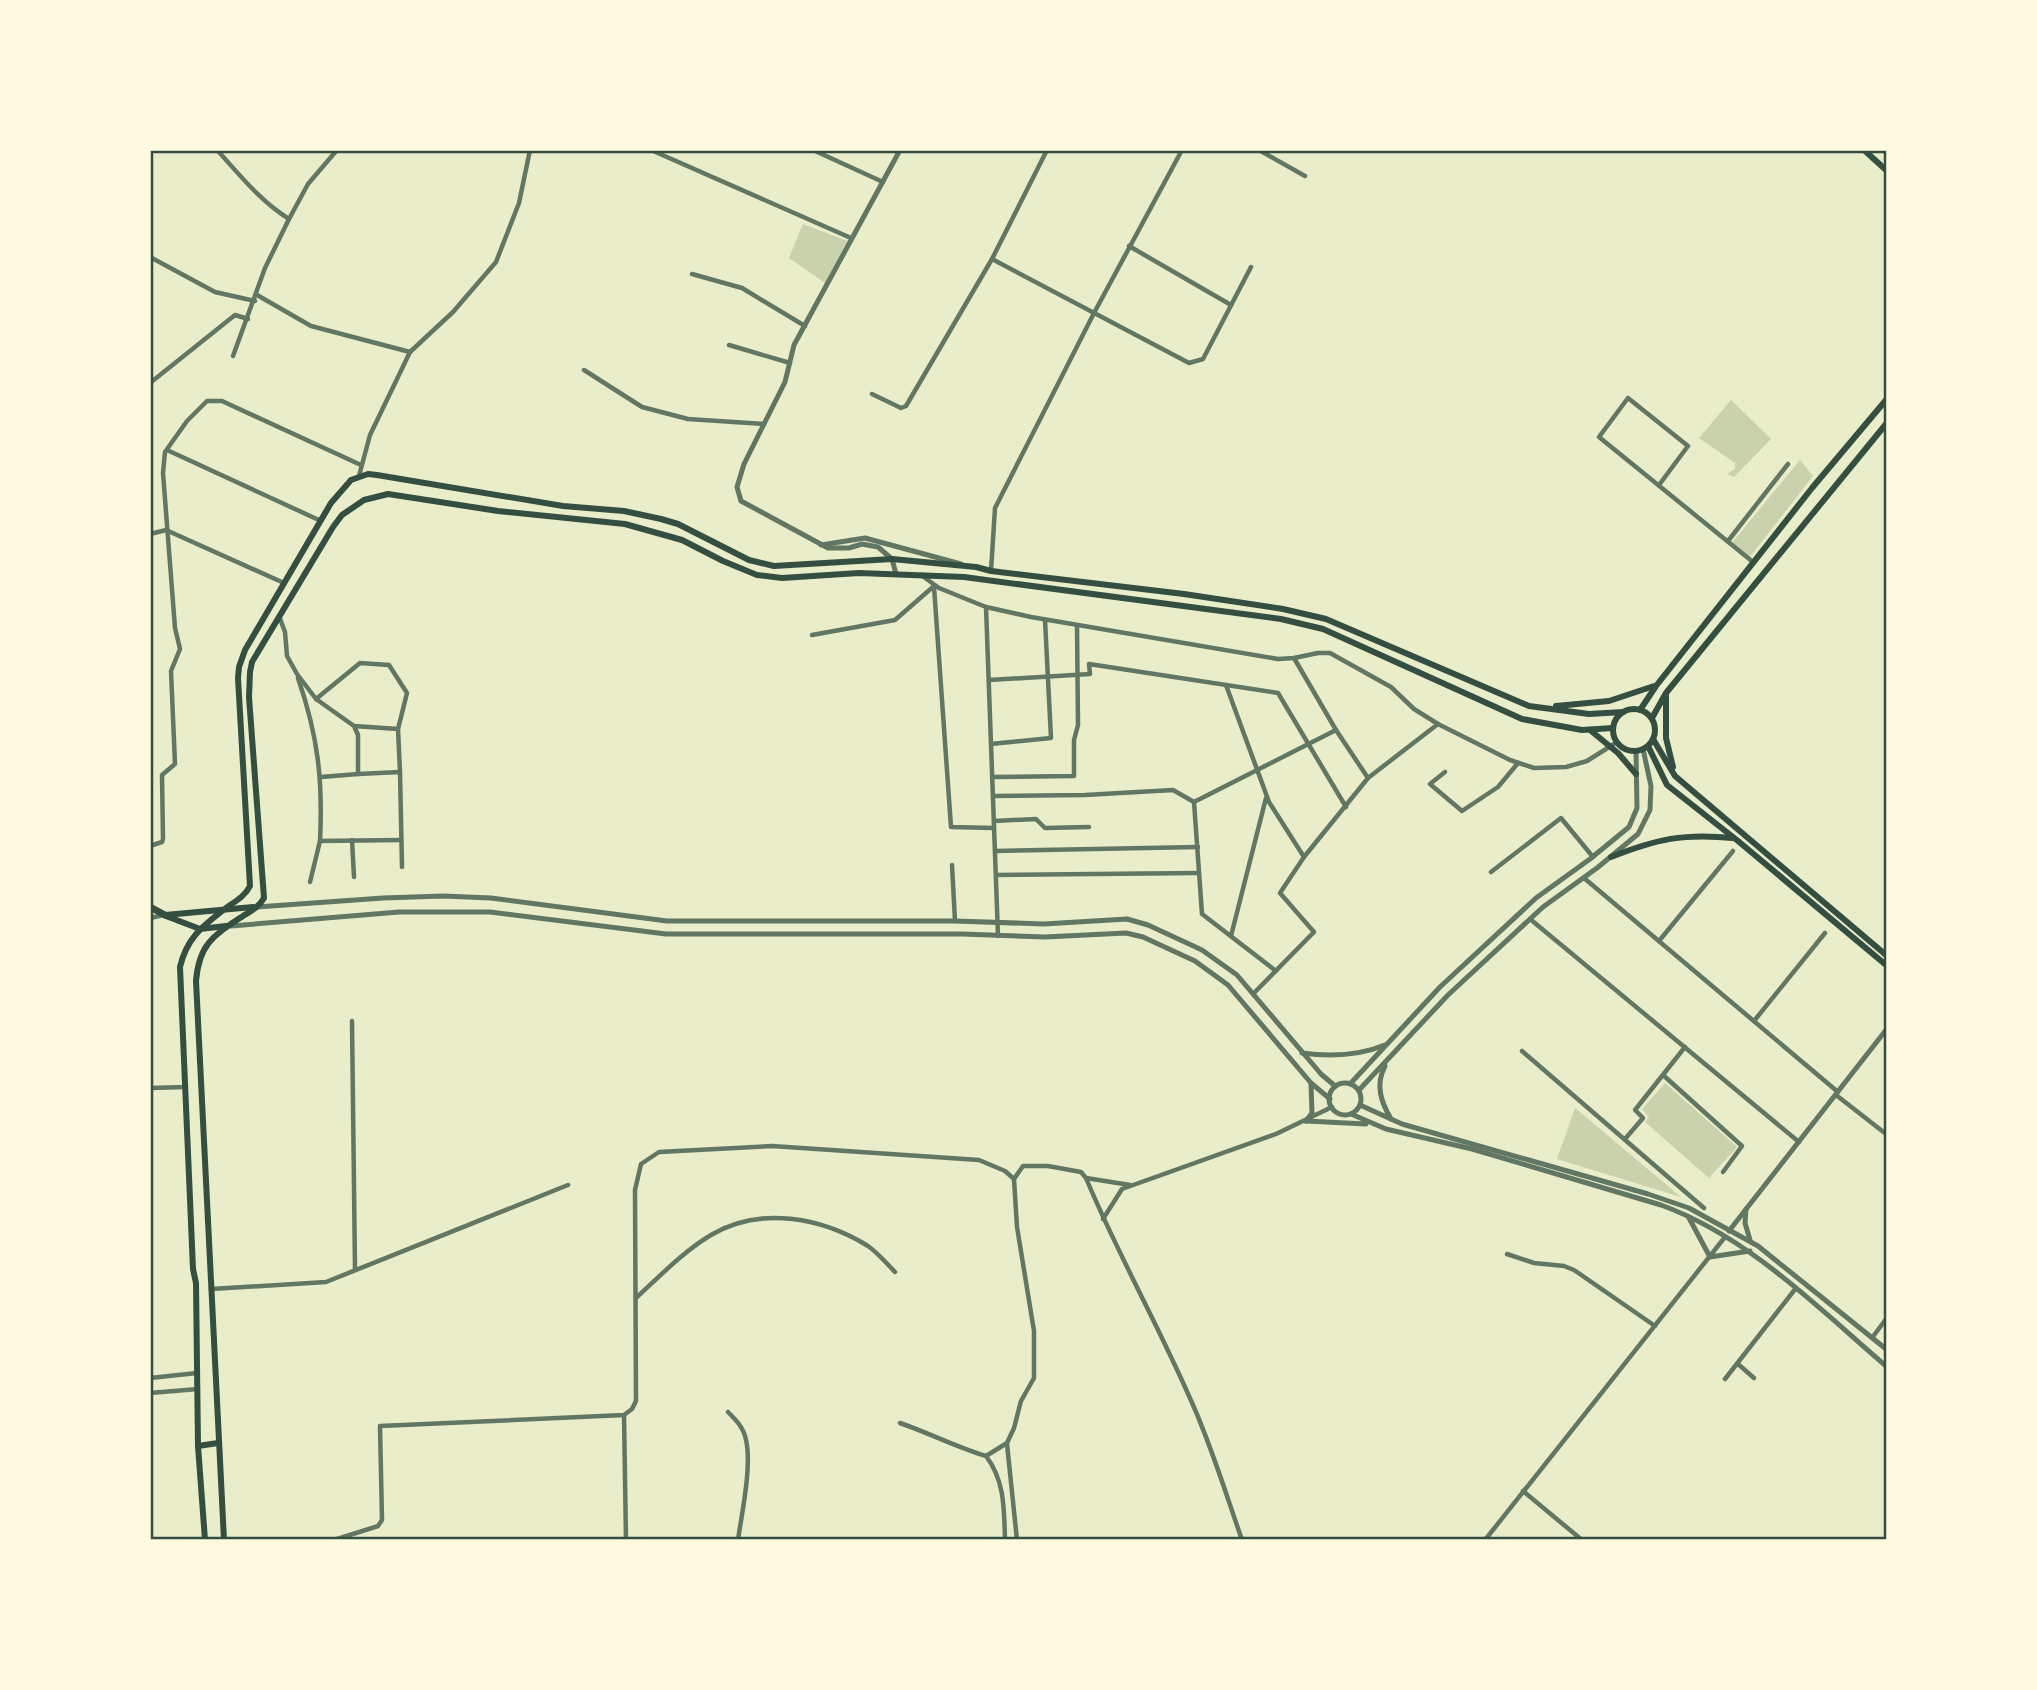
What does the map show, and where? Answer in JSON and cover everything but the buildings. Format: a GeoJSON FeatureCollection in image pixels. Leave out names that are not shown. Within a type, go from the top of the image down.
{"type":"FeatureCollection","features":[{"type":"Feature","properties":{"kind":"main road"},"geometry":{"type":"LineString","coordinates":[[1864,150],[1886,170]]}},
{"type":"Feature","properties":{"kind":"main road"},"geometry":{"type":"LineString","coordinates":[[1640,710],[1753,562],[1886,400]]}},
{"type":"Feature","properties":{"kind":"main road"},"geometry":{"type":"LineString","coordinates":[[1652,718],[1666,693],[1886,424]]}},
{"type":"Feature","properties":{"kind":"main road"},"geometry":{"type":"LineString","coordinates":[[205,1539],[198,1446],[196,1283],[193,1269],[180,967],[188,941],[244,895],[251,880],[239,667],[245,650],[321,521],[344,487],[359,476],[377,475],[563,506],[637,514],[678,524],[749,560],[774,566],[892,559],[976,567],[1283,609],[1326,619],[1529,706],[1589,714],[1640,710],[1652,718],[1655,729],[1653,739],[1642,748],[1625,749],[1617,742],[1613,728],[1616,719],[1623,712]]}},
{"type":"Feature","properties":{"kind":"main road"},"geometry":{"type":"LineString","coordinates":[[224,1539],[197,967],[202,950],[228,926],[257,907],[264,894],[249,682],[252,662],[342,515],[364,500],[388,494],[498,511],[625,524],[682,540],[757,575],[782,578],[859,573],[964,577],[1281,620],[1323,629],[1522,719],[1590,730],[1613,728]]}},
{"type":"Feature","properties":{"kind":"main road"},"geometry":{"type":"LineString","coordinates":[[1543,707],[1609,701],[1656,686]]}},
{"type":"Feature","properties":{"kind":"main road"},"geometry":{"type":"LineString","coordinates":[[1666,693],[1666,738],[1675,776]]}},
{"type":"Feature","properties":{"kind":"main road"},"geometry":{"type":"LineString","coordinates":[[1590,730],[1636,774]]}},
{"type":"Feature","properties":{"kind":"main road"},"geometry":{"type":"LineString","coordinates":[[1653,739],[1675,776],[1886,955]]}},
{"type":"Feature","properties":{"kind":"main road"},"geometry":{"type":"LineString","coordinates":[[1642,748],[1667,785],[1886,965]]}},
{"type":"Feature","properties":{"kind":"main road"},"geometry":{"type":"LineString","coordinates":[[1611,857],[1656,840],[1682,836],[1734,838]]}},
{"type":"Feature","properties":{"kind":"main road"},"geometry":{"type":"LineString","coordinates":[[150,905],[165,915],[200,929],[228,926]]}},
{"type":"Feature","properties":{"kind":"main road"},"geometry":{"type":"LineString","coordinates":[[165,915],[257,907]]}},
{"type":"Feature","properties":{"kind":"main road"},"geometry":{"type":"LineString","coordinates":[[188,1126],[204,1125]]}},
{"type":"Feature","properties":{"kind":"main road"},"geometry":{"type":"LineString","coordinates":[[198,1446],[218,1443]]}},
{"type":"Feature","properties":{"kind":"street"},"geometry":{"type":"LineString","coordinates":[[217,150],[255,192],[289,219]]}},
{"type":"Feature","properties":{"kind":"street"},"geometry":{"type":"LineString","coordinates":[[359,476],[370,435],[410,352],[453,312],[496,262],[519,203],[530,150]]}},
{"type":"Feature","properties":{"kind":"street"},"geometry":{"type":"LineString","coordinates":[[651,150],[851,238]]}},
{"type":"Feature","properties":{"kind":"street"},"geometry":{"type":"LineString","coordinates":[[813,150],[884,182]]}},
{"type":"Feature","properties":{"kind":"street"},"geometry":{"type":"LineString","coordinates":[[896,574],[892,559],[872,545],[862,544],[839,549],[821,545],[741,501],[737,486],[744,464],[785,382],[794,345],[900,150]]}},
{"type":"Feature","properties":{"kind":"street"},"geometry":{"type":"LineString","coordinates":[[872,394],[901,408],[906,407],[992,259],[1047,150]]}},
{"type":"Feature","properties":{"kind":"street"},"geometry":{"type":"LineString","coordinates":[[991,571],[995,508],[1094,313],[1182,150]]}},
{"type":"Feature","properties":{"kind":"street"},"geometry":{"type":"LineString","coordinates":[[1259,150],[1305,176]]}},
{"type":"Feature","properties":{"kind":"street"},"geometry":{"type":"LineString","coordinates":[[233,356],[265,268],[289,219],[307,184],[334,152]]}},
{"type":"Feature","properties":{"kind":"street"},"geometry":{"type":"LineString","coordinates":[[1129,246],[1231,305]]}},
{"type":"Feature","properties":{"kind":"street"},"geometry":{"type":"LineString","coordinates":[[150,257],[215,292],[256,298],[311,326],[410,352]]}},
{"type":"Feature","properties":{"kind":"street"},"geometry":{"type":"LineString","coordinates":[[992,259],[1189,363],[1203,359],[1251,267]]}},
{"type":"Feature","properties":{"kind":"street"},"geometry":{"type":"LineString","coordinates":[[692,274],[742,288],[805,326]]}},
{"type":"Feature","properties":{"kind":"street"},"geometry":{"type":"LineString","coordinates":[[150,383],[235,315],[248,319]]}},
{"type":"Feature","properties":{"kind":"street"},"geometry":{"type":"LineString","coordinates":[[729,345],[790,363]]}},
{"type":"Feature","properties":{"kind":"street"},"geometry":{"type":"LineString","coordinates":[[584,370],[642,407],[688,419],[764,424]]}},
{"type":"Feature","properties":{"kind":"street"},"geometry":{"type":"LineString","coordinates":[[1659,485],[1688,446],[1628,398],[1599,437],[1753,562]]}},
{"type":"Feature","properties":{"kind":"street"},"geometry":{"type":"LineString","coordinates":[[150,846],[162,842],[163,839],[162,775],[175,764],[171,671],[180,649],[175,628],[166,530],[163,472],[167,450],[187,421],[207,401],[222,401],[361,466]]}},
{"type":"Feature","properties":{"kind":"street"},"geometry":{"type":"LineString","coordinates":[[167,450],[321,521]]}},
{"type":"Feature","properties":{"kind":"street"},"geometry":{"type":"LineString","coordinates":[[1728,541],[1788,464]]}},
{"type":"Feature","properties":{"kind":"street"},"geometry":{"type":"LineString","coordinates":[[150,534],[166,530],[284,583]]}},
{"type":"Feature","properties":{"kind":"street"},"geometry":{"type":"LineString","coordinates":[[821,545],[865,538],[976,567]]}},
{"type":"Feature","properties":{"kind":"street"},"geometry":{"type":"LineString","coordinates":[[921,575],[934,586],[986,607],[1045,620],[1278,659],[1330,653],[1391,687],[1414,709],[1438,724],[1518,763],[1534,768],[1566,767],[1587,761],[1617,742]]}},
{"type":"Feature","properties":{"kind":"street"},"geometry":{"type":"LineString","coordinates":[[812,635],[895,620],[934,586]]}},
{"type":"Feature","properties":{"kind":"street"},"geometry":{"type":"LineString","coordinates":[[934,586],[951,827],[994,828]]}},
{"type":"Feature","properties":{"kind":"street"},"geometry":{"type":"LineString","coordinates":[[986,607],[998,936]]}},
{"type":"Feature","properties":{"kind":"street"},"geometry":{"type":"LineString","coordinates":[[279,615],[285,632],[287,656],[297,674],[316,699],[354,726],[358,735],[358,774]]}},
{"type":"Feature","properties":{"kind":"street"},"geometry":{"type":"LineString","coordinates":[[991,744],[1051,738],[1045,620]]}},
{"type":"Feature","properties":{"kind":"street"},"geometry":{"type":"LineString","coordinates":[[992,777],[1074,776],[1074,740],[1078,725],[1077,625]]}},
{"type":"Feature","properties":{"kind":"street"},"geometry":{"type":"LineString","coordinates":[[1294,658],[1368,778]]}},
{"type":"Feature","properties":{"kind":"street"},"geometry":{"type":"LineString","coordinates":[[316,699],[360,663],[389,665],[407,693],[398,729],[402,867]]}},
{"type":"Feature","properties":{"kind":"street"},"geometry":{"type":"LineString","coordinates":[[989,680],[1090,674],[1089,664],[1278,692],[1346,807]]}},
{"type":"Feature","properties":{"kind":"street"},"geometry":{"type":"LineString","coordinates":[[297,674],[311,715],[323,795],[320,841],[310,882]]}},
{"type":"Feature","properties":{"kind":"street"},"geometry":{"type":"LineString","coordinates":[[1226,685],[1266,796],[1304,856]]}},
{"type":"Feature","properties":{"kind":"street"},"geometry":{"type":"LineString","coordinates":[[1253,994],[1314,932],[1280,893],[1304,856],[1368,778],[1438,724]]}},
{"type":"Feature","properties":{"kind":"street"},"geometry":{"type":"LineString","coordinates":[[354,726],[398,729]]}},
{"type":"Feature","properties":{"kind":"street"},"geometry":{"type":"LineString","coordinates":[[1194,802],[1336,730]]}},
{"type":"Feature","properties":{"kind":"street"},"geometry":{"type":"LineString","coordinates":[[1350,1084],[1440,987],[1536,898],[1629,827],[1637,808],[1636,774],[1642,748]]}},
{"type":"Feature","properties":{"kind":"street"},"geometry":{"type":"LineString","coordinates":[[1359,1090],[1448,995],[1543,907],[1638,834],[1650,810],[1651,786],[1642,748]]}},
{"type":"Feature","properties":{"kind":"street"},"geometry":{"type":"LineString","coordinates":[[1445,772],[1430,784],[1462,811],[1498,787],[1518,763]]}},
{"type":"Feature","properties":{"kind":"street"},"geometry":{"type":"LineString","coordinates":[[321,776],[400,772]]}},
{"type":"Feature","properties":{"kind":"street"},"geometry":{"type":"LineString","coordinates":[[993,796],[1173,790],[1194,802]]}},
{"type":"Feature","properties":{"kind":"street"},"geometry":{"type":"LineString","coordinates":[[1231,936],[1266,796]]}},
{"type":"Feature","properties":{"kind":"street"},"geometry":{"type":"LineString","coordinates":[[1194,802],[1202,914],[1276,971]]}},
{"type":"Feature","properties":{"kind":"street"},"geometry":{"type":"LineString","coordinates":[[1491,872],[1562,818],[1593,857]]}},
{"type":"Feature","properties":{"kind":"street"},"geometry":{"type":"LineString","coordinates":[[994,821],[1036,819],[1045,828],[1089,827]]}},
{"type":"Feature","properties":{"kind":"street"},"geometry":{"type":"LineString","coordinates":[[352,840],[354,877]]}},
{"type":"Feature","properties":{"kind":"street"},"geometry":{"type":"LineString","coordinates":[[320,841],[401,840]]}},
{"type":"Feature","properties":{"kind":"street"},"geometry":{"type":"LineString","coordinates":[[995,851],[1198,847]]}},
{"type":"Feature","properties":{"kind":"street"},"geometry":{"type":"LineString","coordinates":[[1660,941],[1733,851]]}},
{"type":"Feature","properties":{"kind":"street"},"geometry":{"type":"LineString","coordinates":[[952,865],[962,934]]}},
{"type":"Feature","properties":{"kind":"street"},"geometry":{"type":"LineString","coordinates":[[996,875],[1199,873]]}},
{"type":"Feature","properties":{"kind":"street"},"geometry":{"type":"LineString","coordinates":[[1584,878],[1886,1134]]}},
{"type":"Feature","properties":{"kind":"street"},"geometry":{"type":"LineString","coordinates":[[257,907],[443,896],[667,920],[1045,924],[1127,919],[1148,925],[1202,950],[1237,975],[1302,1053],[1335,1087]]}},
{"type":"Feature","properties":{"kind":"street"},"geometry":{"type":"LineString","coordinates":[[442,912],[443,896]]}},
{"type":"Feature","properties":{"kind":"street"},"geometry":{"type":"LineString","coordinates":[[530,917],[533,904]]}},
{"type":"Feature","properties":{"kind":"street"},"geometry":{"type":"LineString","coordinates":[[228,926],[399,912],[490,912],[666,934],[962,934],[1045,937],[1126,933],[1143,937],[1195,961],[1228,985],[1311,1083],[1330,1099],[1332,1107],[1340,1114],[1351,1114],[1371,1124]]}},
{"type":"Feature","properties":{"kind":"street"},"geometry":{"type":"LineString","coordinates":[[150,918],[165,915]]}},
{"type":"Feature","properties":{"kind":"street"},"geometry":{"type":"LineString","coordinates":[[627,929],[628,915]]}},
{"type":"Feature","properties":{"kind":"street"},"geometry":{"type":"LineString","coordinates":[[1530,919],[1799,1142]]}},
{"type":"Feature","properties":{"kind":"street"},"geometry":{"type":"LineString","coordinates":[[861,920],[861,934]]}},
{"type":"Feature","properties":{"kind":"street"},"geometry":{"type":"LineString","coordinates":[[832,921],[832,934]]}},
{"type":"Feature","properties":{"kind":"street"},"geometry":{"type":"LineString","coordinates":[[1754,1021],[1825,933]]}},
{"type":"Feature","properties":{"kind":"street"},"geometry":{"type":"LineString","coordinates":[[352,1021],[355,1270]]}},
{"type":"Feature","properties":{"kind":"street"},"geometry":{"type":"LineString","coordinates":[[1485,1539],[1656,1326],[1886,1030]]}},
{"type":"Feature","properties":{"kind":"street"},"geometry":{"type":"LineString","coordinates":[[1302,1053],[1322,1056],[1360,1054],[1388,1044]]}},
{"type":"Feature","properties":{"kind":"street"},"geometry":{"type":"LineString","coordinates":[[1625,1139],[1643,1118],[1635,1110],[1685,1047]]}},
{"type":"Feature","properties":{"kind":"street"},"geometry":{"type":"LineString","coordinates":[[1522,1051],[1704,1208]]}},
{"type":"Feature","properties":{"kind":"street"},"geometry":{"type":"LineString","coordinates":[[1388,1060],[1380,1075],[1380,1091],[1382,1104],[1391,1120]]}},
{"type":"Feature","properties":{"kind":"street"},"geometry":{"type":"LineString","coordinates":[[1663,1075],[1742,1146],[1723,1172]]}},
{"type":"Feature","properties":{"kind":"street"},"geometry":{"type":"LineString","coordinates":[[1306,1121],[1313,1101],[1311,1083]]}},
{"type":"Feature","properties":{"kind":"street"},"geometry":{"type":"LineString","coordinates":[[1330,1099],[1335,1087],[1344,1083],[1359,1090],[1360,1105],[1351,1114]]}},
{"type":"Feature","properties":{"kind":"street"},"geometry":{"type":"LineString","coordinates":[[150,1088],[186,1087]]}},
{"type":"Feature","properties":{"kind":"street"},"geometry":{"type":"LineString","coordinates":[[1360,1105],[1391,1120],[1689,1208],[1750,1240],[1886,1349]]}},
{"type":"Feature","properties":{"kind":"street"},"geometry":{"type":"LineString","coordinates":[[1103,1219],[1122,1189],[1130,1185],[1306,1121],[1332,1107]]}},
{"type":"Feature","properties":{"kind":"street"},"geometry":{"type":"LineString","coordinates":[[1306,1121],[1371,1124],[1472,1149],[1687,1215],[1750,1251],[1886,1366]]}},
{"type":"Feature","properties":{"kind":"street"},"geometry":{"type":"LineString","coordinates":[[334,1539],[378,1526],[382,1520],[380,1426],[624,1415],[632,1409],[636,1401],[635,1190],[641,1164],[659,1152],[772,1146],[979,1160],[1005,1171],[1014,1180]]}},
{"type":"Feature","properties":{"kind":"street"},"geometry":{"type":"LineString","coordinates":[[1017,1539],[1007,1443],[1021,1401],[1034,1378],[1034,1331],[1017,1227],[1014,1180],[1023,1166],[1048,1166],[1081,1172],[1086,1178],[1103,1219],[1146,1302],[1193,1404],[1242,1539]]}},
{"type":"Feature","properties":{"kind":"street"},"geometry":{"type":"LineString","coordinates":[[1086,1178],[1130,1185]]}},
{"type":"Feature","properties":{"kind":"street"},"geometry":{"type":"LineString","coordinates":[[211,1289],[326,1282],[568,1185]]}},
{"type":"Feature","properties":{"kind":"street"},"geometry":{"type":"LineString","coordinates":[[1746,1209],[1745,1223],[1750,1240]]}},
{"type":"Feature","properties":{"kind":"street"},"geometry":{"type":"LineString","coordinates":[[1687,1215],[1710,1257]]}},
{"type":"Feature","properties":{"kind":"street"},"geometry":{"type":"LineString","coordinates":[[636,1297],[711,1235],[750,1219],[771,1217],[820,1223],[869,1247],[895,1272]]}},
{"type":"Feature","properties":{"kind":"street"},"geometry":{"type":"LineString","coordinates":[[1710,1257],[1750,1251]]}},
{"type":"Feature","properties":{"kind":"street"},"geometry":{"type":"LineString","coordinates":[[1507,1254],[1534,1263],[1574,1269],[1656,1326]]}},
{"type":"Feature","properties":{"kind":"street"},"geometry":{"type":"LineString","coordinates":[[1725,1379],[1796,1288]]}},
{"type":"Feature","properties":{"kind":"street"},"geometry":{"type":"LineString","coordinates":[[1872,1338],[1886,1319]]}},
{"type":"Feature","properties":{"kind":"street"},"geometry":{"type":"LineString","coordinates":[[1738,1364],[1754,1378]]}},
{"type":"Feature","properties":{"kind":"street"},"geometry":{"type":"LineString","coordinates":[[150,1378],[197,1373]]}},
{"type":"Feature","properties":{"kind":"street"},"geometry":{"type":"LineString","coordinates":[[150,1393],[198,1389]]}},
{"type":"Feature","properties":{"kind":"street"},"geometry":{"type":"LineString","coordinates":[[728,1412],[740,1423],[746,1440],[746,1485],[738,1539]]}},
{"type":"Feature","properties":{"kind":"street"},"geometry":{"type":"LineString","coordinates":[[624,1415],[626,1539]]}},
{"type":"Feature","properties":{"kind":"street"},"geometry":{"type":"LineString","coordinates":[[900,1423],[986,1457],[1000,1479],[1005,1539]]}},
{"type":"Feature","properties":{"kind":"street"},"geometry":{"type":"LineString","coordinates":[[986,1457],[1007,1443]]}},
{"type":"Feature","properties":{"kind":"street"},"geometry":{"type":"LineString","coordinates":[[1523,1491],[1582,1539]]}},
{"type":"Feature","properties":{"kind":"green space"},"geometry":{"type":"Polygon","coordinates":[[[803,224],[847,241],[825,283],[789,258],[803,224]]]}},
{"type":"Feature","properties":{"kind":"green space"},"geometry":{"type":"Polygon","coordinates":[[[1731,400],[1771,439],[1734,477],[1727,474],[1735,469],[1735,463],[1699,438],[1731,400]]]}},
{"type":"Feature","properties":{"kind":"green space"},"geometry":{"type":"Polygon","coordinates":[[[1800,460],[1813,476],[1750,557],[1731,544],[1800,460]]]}},
{"type":"Feature","properties":{"kind":"green space"},"geometry":{"type":"Polygon","coordinates":[[[1665,1083],[1737,1147],[1709,1178],[1645,1122],[1649,1117],[1642,1109],[1665,1083]]]}},
{"type":"Feature","properties":{"kind":"green space"},"geometry":{"type":"Polygon","coordinates":[[[1575,1108],[1681,1197],[1557,1159],[1575,1108]]]}}]}
